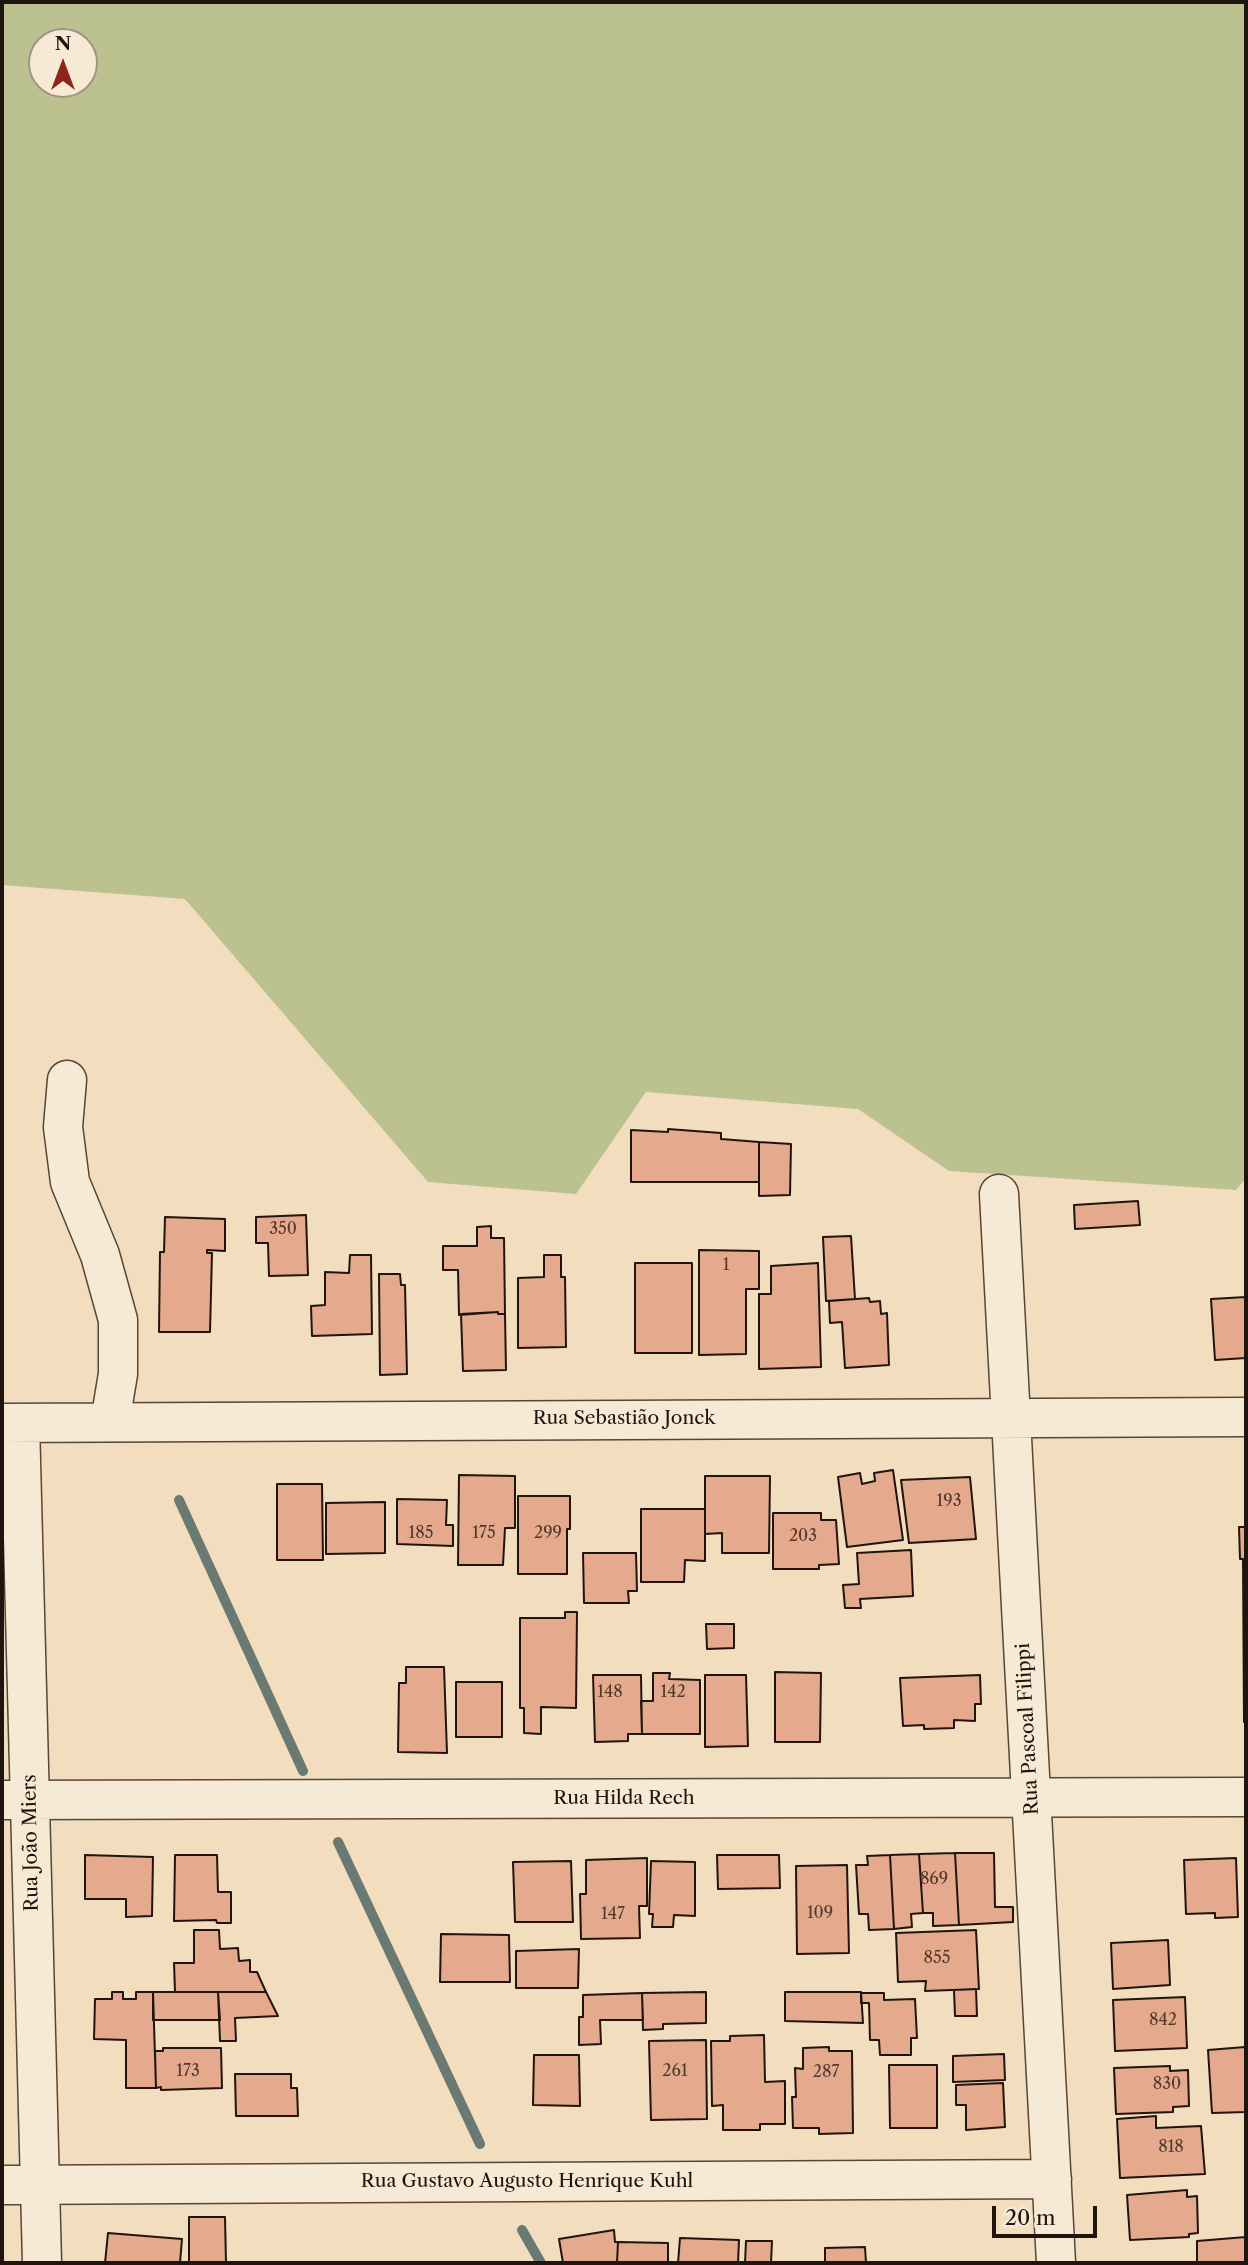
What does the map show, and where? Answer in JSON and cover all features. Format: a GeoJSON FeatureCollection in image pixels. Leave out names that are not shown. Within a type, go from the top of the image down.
{"type":"FeatureCollection","features":[{"type":"Feature","properties":{"kind":"street"},"geometry":{"type":"LineString","coordinates":[[67,1080],[63,1127],[70,1182],[100,1255],[118,1320],[118,1374],[110,1422]]}},
{"type":"Feature","properties":{"kind":"street","name":"Rua Pascoal Filippi"},"geometry":{"type":"LineString","coordinates":[[999,1194],[1056,2263]]}},
{"type":"Feature","properties":{"kind":"street","name":"Rua Sebastião Jonck"},"geometry":{"type":"LineString","coordinates":[[11,1423],[1246,1417]]}},
{"type":"Feature","properties":{"kind":"street","name":"Rua João Miers"},"geometry":{"type":"LineString","coordinates":[[11,1423],[16,1800],[40,2185],[42,2263]]}},
{"type":"Feature","properties":{"kind":"street","name":"Rua Hilda Rech"},"geometry":{"type":"LineString","coordinates":[[16,1800],[1246,1797]]}},
{"type":"Feature","properties":{"kind":"street","name":"Rua Gustavo Augusto Henrique Kuhl"},"geometry":{"type":"LineString","coordinates":[[2,2185],[1052,2179]]}},
{"type":"Feature","properties":{"kind":"green space"},"geometry":{"type":"Polygon","coordinates":[[[2,2],[1246,2],[1246,1178],[1236,1190],[949,1171],[858,1109],[646,1092],[576,1194],[428,1182],[185,899],[2,885],[2,2]]]}},
{"type":"Feature","properties":{"kind":"building"},"geometry":{"type":"Polygon","coordinates":[[[668,1129],[721,1133],[721,1139],[759,1142],[759,1182],[631,1182],[631,1130],[668,1132],[668,1129]]]}},
{"type":"Feature","properties":{"kind":"building"},"geometry":{"type":"Polygon","coordinates":[[[759,1142],[791,1144],[790,1195],[759,1196],[759,1142]]]}},
{"type":"Feature","properties":{"kind":"building"},"geometry":{"type":"Polygon","coordinates":[[[1138,1201],[1140,1225],[1075,1229],[1074,1205],[1138,1201]]]}},
{"type":"Feature","properties":{"kind":"building"},"geometry":{"type":"Polygon","coordinates":[[[306,1215],[308,1275],[269,1276],[268,1243],[256,1243],[256,1217],[306,1215]]]}},
{"type":"Feature","properties":{"kind":"building"},"geometry":{"type":"Polygon","coordinates":[[[165,1217],[225,1219],[225,1251],[207,1250],[207,1253],[212,1253],[210,1332],[159,1332],[160,1252],[164,1252],[165,1217]]]}},
{"type":"Feature","properties":{"kind":"building"},"geometry":{"type":"Polygon","coordinates":[[[491,1226],[491,1238],[504,1238],[505,1314],[498,1312],[459,1315],[458,1270],[443,1270],[443,1246],[477,1246],[477,1227],[491,1226]]]}},
{"type":"Feature","properties":{"kind":"building"},"geometry":{"type":"Polygon","coordinates":[[[851,1236],[855,1299],[826,1301],[823,1237],[851,1236]]]}},
{"type":"Feature","properties":{"kind":"building"},"geometry":{"type":"Polygon","coordinates":[[[699,1250],[759,1251],[759,1289],[746,1289],[746,1354],[699,1355],[699,1250]]]}},
{"type":"Feature","properties":{"kind":"building"},"geometry":{"type":"Polygon","coordinates":[[[350,1255],[371,1255],[372,1334],[312,1336],[311,1306],[325,1305],[325,1272],[349,1273],[350,1255]]]}},
{"type":"Feature","properties":{"kind":"building"},"geometry":{"type":"Polygon","coordinates":[[[544,1255],[561,1255],[561,1277],[565,1277],[566,1347],[518,1348],[518,1278],[544,1277],[544,1255]]]}},
{"type":"Feature","properties":{"kind":"building"},"geometry":{"type":"Polygon","coordinates":[[[635,1263],[692,1263],[692,1353],[635,1353],[635,1263]]]}},
{"type":"Feature","properties":{"kind":"building"},"geometry":{"type":"Polygon","coordinates":[[[818,1263],[821,1367],[759,1369],[759,1294],[771,1294],[771,1266],[818,1263]]]}},
{"type":"Feature","properties":{"kind":"building"},"geometry":{"type":"Polygon","coordinates":[[[379,1274],[400,1274],[401,1285],[405,1285],[407,1374],[380,1375],[379,1274]]]}},
{"type":"Feature","properties":{"kind":"building"},"geometry":{"type":"Polygon","coordinates":[[[1246,1297],[1246,1358],[1215,1360],[1211,1299],[1246,1297]]]}},
{"type":"Feature","properties":{"kind":"building"},"geometry":{"type":"Polygon","coordinates":[[[869,1298],[870,1302],[880,1301],[881,1314],[887,1313],[889,1365],[845,1368],[842,1322],[830,1323],[829,1301],[869,1298]]]}},
{"type":"Feature","properties":{"kind":"building"},"geometry":{"type":"Polygon","coordinates":[[[461,1314],[505,1314],[506,1370],[463,1371],[461,1314]]]}},
{"type":"Feature","properties":{"kind":"building"},"geometry":{"type":"Polygon","coordinates":[[[893,1470],[903,1540],[847,1547],[838,1477],[860,1473],[862,1484],[875,1481],[874,1473],[893,1470]]]}},
{"type":"Feature","properties":{"kind":"building"},"geometry":{"type":"Polygon","coordinates":[[[459,1475],[515,1476],[515,1528],[505,1528],[503,1565],[458,1565],[459,1475]]]}},
{"type":"Feature","properties":{"kind":"building"},"geometry":{"type":"Polygon","coordinates":[[[705,1476],[770,1476],[769,1553],[722,1553],[722,1533],[705,1534],[705,1476]]]}},
{"type":"Feature","properties":{"kind":"building"},"geometry":{"type":"Polygon","coordinates":[[[970,1477],[976,1539],[909,1543],[901,1480],[970,1477]]]}},
{"type":"Feature","properties":{"kind":"building"},"geometry":{"type":"Polygon","coordinates":[[[277,1484],[322,1484],[323,1560],[277,1560],[277,1484]]]}},
{"type":"Feature","properties":{"kind":"building"},"geometry":{"type":"Polygon","coordinates":[[[518,1496],[570,1496],[567,1574],[518,1574],[518,1496]]]}},
{"type":"Feature","properties":{"kind":"building"},"geometry":{"type":"Polygon","coordinates":[[[397,1499],[447,1500],[446,1525],[453,1525],[453,1546],[397,1544],[397,1499]]]}},
{"type":"Feature","properties":{"kind":"building"},"geometry":{"type":"Polygon","coordinates":[[[385,1502],[385,1553],[326,1554],[326,1503],[385,1502]]]}},
{"type":"Feature","properties":{"kind":"building"},"geometry":{"type":"Polygon","coordinates":[[[641,1509],[705,1509],[705,1561],[685,1560],[684,1582],[641,1582],[641,1509]]]}},
{"type":"Feature","properties":{"kind":"building"},"geometry":{"type":"Polygon","coordinates":[[[773,1513],[821,1513],[821,1520],[836,1520],[839,1564],[819,1565],[819,1569],[773,1569],[773,1513]]]}},
{"type":"Feature","properties":{"kind":"building"},"geometry":{"type":"Polygon","coordinates":[[[1239,1527],[1246,1527],[1246,1722],[1243,1559],[1240,1559],[1239,1527]]]}},
{"type":"Feature","properties":{"kind":"building"},"geometry":{"type":"Polygon","coordinates":[[[911,1550],[913,1596],[860,1599],[861,1608],[845,1608],[843,1585],[859,1584],[857,1553],[911,1550]]]}},
{"type":"Feature","properties":{"kind":"building"},"geometry":{"type":"Polygon","coordinates":[[[583,1553],[636,1553],[637,1591],[628,1591],[629,1603],[584,1603],[583,1553]]]}},
{"type":"Feature","properties":{"kind":"building"},"geometry":{"type":"Polygon","coordinates":[[[565,1612],[577,1612],[576,1708],[541,1707],[541,1734],[524,1733],[524,1708],[520,1708],[520,1618],[565,1618],[565,1612]]]}},
{"type":"Feature","properties":{"kind":"building"},"geometry":{"type":"Polygon","coordinates":[[[706,1624],[734,1624],[734,1648],[707,1649],[706,1624]]]}},
{"type":"Feature","properties":{"kind":"building"},"geometry":{"type":"Polygon","coordinates":[[[406,1667],[444,1667],[447,1753],[398,1752],[399,1683],[406,1683],[406,1667]]]}},
{"type":"Feature","properties":{"kind":"building"},"geometry":{"type":"Polygon","coordinates":[[[775,1672],[821,1673],[820,1742],[775,1742],[775,1672]]]}},
{"type":"Feature","properties":{"kind":"building"},"geometry":{"type":"Polygon","coordinates":[[[653,1673],[670,1673],[669,1679],[700,1680],[700,1734],[642,1734],[641,1701],[653,1701],[653,1673]]]}},
{"type":"Feature","properties":{"kind":"building"},"geometry":{"type":"Polygon","coordinates":[[[593,1675],[641,1675],[642,1734],[628,1734],[628,1741],[595,1742],[593,1675]]]}},
{"type":"Feature","properties":{"kind":"building"},"geometry":{"type":"Polygon","coordinates":[[[705,1675],[746,1675],[748,1746],[705,1747],[705,1675]]]}},
{"type":"Feature","properties":{"kind":"building"},"geometry":{"type":"Polygon","coordinates":[[[980,1675],[981,1704],[975,1704],[975,1721],[954,1720],[954,1728],[924,1729],[924,1725],[903,1726],[900,1678],[980,1675]]]}},
{"type":"Feature","properties":{"kind":"building"},"geometry":{"type":"Polygon","coordinates":[[[456,1682],[502,1682],[502,1737],[456,1737],[456,1682]]]}},
{"type":"Feature","properties":{"kind":"building"},"geometry":{"type":"Polygon","coordinates":[[[955,1853],[994,1853],[995,1907],[1013,1907],[1013,1922],[959,1925],[955,1853]]]}},
{"type":"Feature","properties":{"kind":"building"},"geometry":{"type":"Polygon","coordinates":[[[955,1853],[959,1925],[933,1926],[933,1913],[923,1913],[919,1854],[955,1853]]]}},
{"type":"Feature","properties":{"kind":"building"},"geometry":{"type":"Polygon","coordinates":[[[919,1854],[923,1913],[911,1914],[912,1927],[894,1929],[890,1855],[919,1854]]]}},
{"type":"Feature","properties":{"kind":"building"},"geometry":{"type":"Polygon","coordinates":[[[85,1855],[153,1857],[152,1916],[126,1917],[126,1899],[85,1899],[85,1855]]]}},
{"type":"Feature","properties":{"kind":"building"},"geometry":{"type":"Polygon","coordinates":[[[175,1855],[217,1855],[218,1892],[231,1892],[231,1923],[217,1923],[216,1920],[174,1921],[175,1855]]]}},
{"type":"Feature","properties":{"kind":"building"},"geometry":{"type":"Polygon","coordinates":[[[717,1855],[779,1855],[780,1888],[718,1889],[717,1855]]]}},
{"type":"Feature","properties":{"kind":"building"},"geometry":{"type":"Polygon","coordinates":[[[890,1855],[894,1929],[869,1930],[868,1914],[859,1914],[856,1865],[868,1865],[867,1856],[890,1855]]]}},
{"type":"Feature","properties":{"kind":"building"},"geometry":{"type":"Polygon","coordinates":[[[647,1858],[647,1906],[639,1906],[640,1938],[581,1939],[580,1894],[586,1894],[586,1860],[647,1858]]]}},
{"type":"Feature","properties":{"kind":"building"},"geometry":{"type":"Polygon","coordinates":[[[1236,1858],[1238,1917],[1215,1918],[1215,1913],[1186,1914],[1184,1860],[1236,1858]]]}},
{"type":"Feature","properties":{"kind":"building"},"geometry":{"type":"Polygon","coordinates":[[[571,1861],[573,1922],[515,1922],[513,1862],[571,1861]]]}},
{"type":"Feature","properties":{"kind":"building"},"geometry":{"type":"Polygon","coordinates":[[[651,1861],[695,1862],[695,1916],[674,1915],[673,1927],[652,1927],[653,1914],[649,1914],[651,1861]]]}},
{"type":"Feature","properties":{"kind":"building"},"geometry":{"type":"Polygon","coordinates":[[[847,1865],[849,1953],[797,1954],[796,1866],[847,1865]]]}},
{"type":"Feature","properties":{"kind":"building"},"geometry":{"type":"Polygon","coordinates":[[[194,1930],[219,1930],[220,1949],[238,1948],[239,1961],[250,1960],[250,1972],[257,1972],[266,1992],[175,1992],[174,1963],[194,1963],[194,1930]]]}},
{"type":"Feature","properties":{"kind":"building"},"geometry":{"type":"Polygon","coordinates":[[[976,1930],[979,1989],[925,1991],[926,1981],[898,1982],[896,1933],[976,1930]]]}},
{"type":"Feature","properties":{"kind":"building"},"geometry":{"type":"Polygon","coordinates":[[[441,1934],[509,1935],[510,1982],[440,1982],[441,1934]]]}},
{"type":"Feature","properties":{"kind":"building"},"geometry":{"type":"Polygon","coordinates":[[[1168,1940],[1170,1985],[1113,1989],[1111,1943],[1168,1940]]]}},
{"type":"Feature","properties":{"kind":"building"},"geometry":{"type":"Polygon","coordinates":[[[579,1949],[578,1988],[516,1988],[516,1951],[579,1949]]]}},
{"type":"Feature","properties":{"kind":"building"},"geometry":{"type":"Polygon","coordinates":[[[976,1989],[977,2016],[955,2016],[954,1990],[976,1989]]]}},
{"type":"Feature","properties":{"kind":"building"},"geometry":{"type":"Polygon","coordinates":[[[112,1992],[123,1992],[123,1999],[136,1999],[136,1992],[153,1992],[156,2088],[126,2088],[126,2040],[94,2039],[95,1999],[112,1999],[112,1992]]]}},
{"type":"Feature","properties":{"kind":"building"},"geometry":{"type":"Polygon","coordinates":[[[153,1992],[218,1992],[220,2020],[153,2020],[153,1992]]]}},
{"type":"Feature","properties":{"kind":"building"},"geometry":{"type":"Polygon","coordinates":[[[218,1992],[266,1992],[278,2016],[235,2018],[236,2041],[220,2041],[218,1992]]]}},
{"type":"Feature","properties":{"kind":"building"},"geometry":{"type":"Polygon","coordinates":[[[706,1992],[706,2023],[663,2024],[663,2029],[643,2030],[642,1993],[706,1992]]]}},
{"type":"Feature","properties":{"kind":"building"},"geometry":{"type":"Polygon","coordinates":[[[785,1992],[861,1992],[863,2023],[785,2021],[785,1992]]]}},
{"type":"Feature","properties":{"kind":"building"},"geometry":{"type":"Polygon","coordinates":[[[642,1993],[643,2020],[600,2020],[601,2044],[579,2045],[579,2017],[583,2017],[583,1995],[642,1993]]]}},
{"type":"Feature","properties":{"kind":"building"},"geometry":{"type":"Polygon","coordinates":[[[861,1993],[884,1993],[884,2000],[915,1999],[917,2038],[911,2038],[911,2055],[880,2055],[879,2040],[870,2040],[869,2003],[861,2003],[861,1993]]]}},
{"type":"Feature","properties":{"kind":"building"},"geometry":{"type":"Polygon","coordinates":[[[1185,1997],[1187,2048],[1115,2051],[1113,2000],[1185,1997]]]}},
{"type":"Feature","properties":{"kind":"building"},"geometry":{"type":"Polygon","coordinates":[[[764,2035],[765,2082],[785,2081],[785,2124],[760,2124],[760,2130],[723,2130],[723,2105],[712,2106],[711,2041],[730,2041],[730,2036],[764,2035]]]}},
{"type":"Feature","properties":{"kind":"building"},"geometry":{"type":"Polygon","coordinates":[[[706,2040],[707,2119],[651,2120],[649,2041],[706,2040]]]}},
{"type":"Feature","properties":{"kind":"building"},"geometry":{"type":"Polygon","coordinates":[[[829,2047],[829,2051],[852,2051],[853,2133],[819,2134],[819,2128],[793,2128],[795,2068],[803,2069],[803,2048],[829,2047]]]}},
{"type":"Feature","properties":{"kind":"building"},"geometry":{"type":"Polygon","coordinates":[[[1245,2047],[1246,2112],[1212,2113],[1208,2050],[1245,2047]]]}},
{"type":"Feature","properties":{"kind":"building"},"geometry":{"type":"Polygon","coordinates":[[[163,2048],[221,2048],[222,2088],[156,2088],[155,2051],[163,2051],[163,2048]]]}},
{"type":"Feature","properties":{"kind":"building"},"geometry":{"type":"Polygon","coordinates":[[[1004,2054],[1005,2080],[953,2082],[953,2056],[1004,2054]]]}},
{"type":"Feature","properties":{"kind":"building"},"geometry":{"type":"Polygon","coordinates":[[[534,2055],[579,2055],[580,2106],[533,2105],[534,2055]]]}},
{"type":"Feature","properties":{"kind":"building"},"geometry":{"type":"Polygon","coordinates":[[[889,2065],[937,2065],[937,2128],[890,2128],[889,2065]]]}},
{"type":"Feature","properties":{"kind":"building"},"geometry":{"type":"Polygon","coordinates":[[[1170,2066],[1170,2071],[1188,2070],[1189,2106],[1173,2107],[1173,2112],[1116,2114],[1114,2068],[1170,2066]]]}},
{"type":"Feature","properties":{"kind":"building"},"geometry":{"type":"Polygon","coordinates":[[[235,2074],[291,2074],[291,2088],[297,2088],[298,2116],[236,2116],[235,2074]]]}},
{"type":"Feature","properties":{"kind":"building"},"geometry":{"type":"Polygon","coordinates":[[[1003,2083],[1005,2127],[966,2130],[966,2105],[956,2105],[956,2085],[1003,2083]]]}},
{"type":"Feature","properties":{"kind":"building"},"geometry":{"type":"Polygon","coordinates":[[[1156,2116],[1156,2128],[1201,2126],[1205,2174],[1120,2178],[1117,2119],[1156,2116]]]}},
{"type":"Feature","properties":{"kind":"building"},"geometry":{"type":"Polygon","coordinates":[[[1187,2190],[1187,2197],[1197,2196],[1198,2233],[1189,2234],[1189,2237],[1130,2240],[1127,2195],[1187,2190]]]}},
{"type":"Feature","properties":{"kind":"building"},"geometry":{"type":"Polygon","coordinates":[[[189,2217],[225,2217],[226,2263],[189,2263],[189,2217]]]}},
{"type":"Feature","properties":{"kind":"building"},"geometry":{"type":"Polygon","coordinates":[[[614,2230],[615,2242],[618,2242],[617,2263],[563,2263],[559,2239],[614,2230]]]}},
{"type":"Feature","properties":{"kind":"building"},"geometry":{"type":"Polygon","coordinates":[[[108,2233],[182,2239],[180,2263],[105,2263],[108,2233]]]}},
{"type":"Feature","properties":{"kind":"building"},"geometry":{"type":"Polygon","coordinates":[[[1246,2237],[1246,2263],[1197,2263],[1197,2241],[1246,2237]]]}},
{"type":"Feature","properties":{"kind":"building"},"geometry":{"type":"Polygon","coordinates":[[[680,2238],[739,2240],[738,2263],[678,2263],[680,2238]]]}},
{"type":"Feature","properties":{"kind":"building"},"geometry":{"type":"Polygon","coordinates":[[[746,2241],[772,2241],[771,2263],[745,2263],[746,2241]]]}},
{"type":"Feature","properties":{"kind":"building"},"geometry":{"type":"Polygon","coordinates":[[[618,2242],[668,2243],[668,2263],[617,2263],[618,2242]]]}},
{"type":"Feature","properties":{"kind":"building"},"geometry":{"type":"Polygon","coordinates":[[[865,2247],[866,2263],[825,2263],[825,2248],[865,2247]]]}},
{"type":"Feature","properties":{"kind":"waterway"},"geometry":{"type":"LineString","coordinates":[[179,1500],[303,1771]]}},
{"type":"Feature","properties":{"kind":"waterway"},"geometry":{"type":"LineString","coordinates":[[338,1842],[480,2144]]}},
{"type":"Feature","properties":{"kind":"waterway"},"geometry":{"type":"LineString","coordinates":[[522,2230],[541,2263]]}}]}
